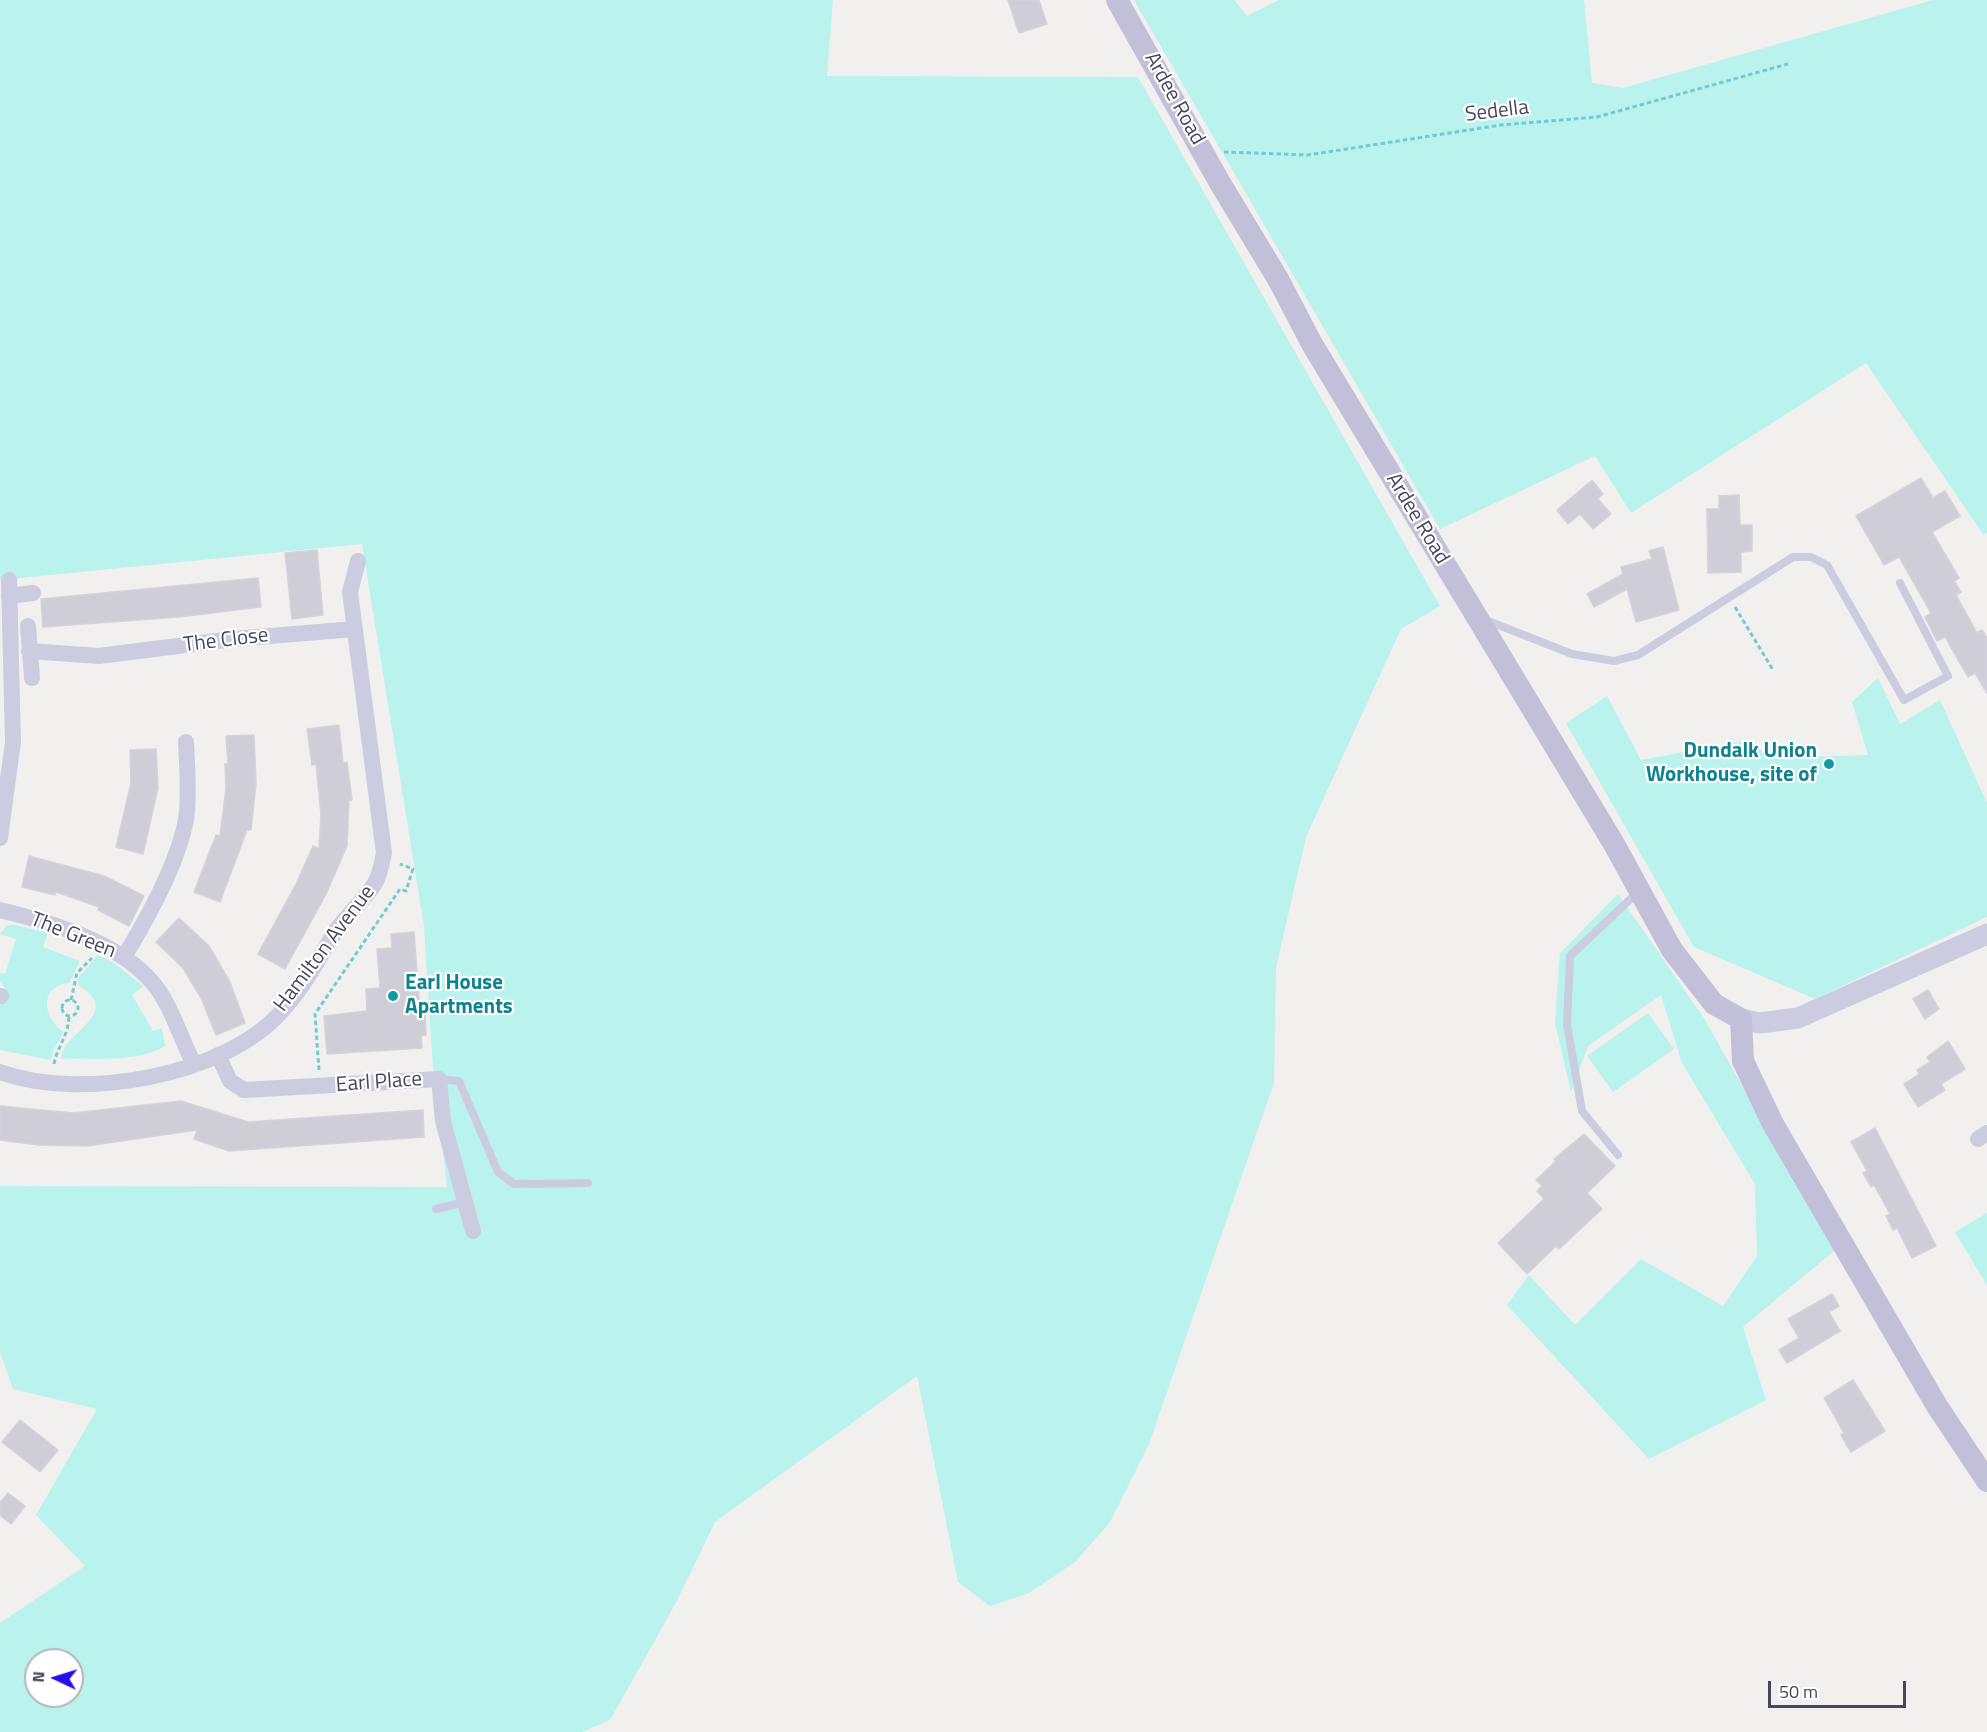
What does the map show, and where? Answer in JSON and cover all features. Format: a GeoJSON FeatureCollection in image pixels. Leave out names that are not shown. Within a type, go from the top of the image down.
{"type":"FeatureCollection","features":[{"type":"Feature","properties":{"kind":"main road","name":"Ardee Road"},"geometry":{"type":"LineString","coordinates":[[1117,0],[1203,153],[1278,279],[1312,344],[1614,844],[1679,959],[1714,1004],[1741,1019]]}},
{"type":"Feature","properties":{"kind":"main road"},"geometry":{"type":"LineString","coordinates":[[1741,1019],[1743,1062],[1773,1125],[1938,1406],[1987,1481]]}},
{"type":"Feature","properties":{"kind":"street"},"geometry":{"type":"LineString","coordinates":[[355,629],[351,592],[358,561]]}},
{"type":"Feature","properties":{"kind":"street"},"geometry":{"type":"LineString","coordinates":[[0,838],[13,742],[9,588],[33,593]]}},
{"type":"Feature","properties":{"kind":"street"},"geometry":{"type":"LineString","coordinates":[[28,626],[28,651],[32,678]]}},
{"type":"Feature","properties":{"kind":"street","name":"The Close"},"geometry":{"type":"LineString","coordinates":[[28,651],[99,656],[233,639],[355,629]]}},
{"type":"Feature","properties":{"kind":"street","name":"Hamilton Avenue"},"geometry":{"type":"LineString","coordinates":[[0,1072],[23,1080],[81,1083],[141,1078],[194,1065],[218,1055],[241,1043],[280,1013],[317,966],[335,932],[375,883],[384,853],[355,629]]}},
{"type":"Feature","properties":{"kind":"street"},"geometry":{"type":"LineString","coordinates":[[124,957],[146,921],[182,834],[187,812],[186,742]]}},
{"type":"Feature","properties":{"kind":"street","name":"The Green"},"geometry":{"type":"LineString","coordinates":[[0,910],[50,923],[84,936],[124,957],[153,983],[176,1022],[194,1065]]}},
{"type":"Feature","properties":{"kind":"street"},"geometry":{"type":"LineString","coordinates":[[1741,1019],[1760,1023],[1798,1018],[1987,934]]}},
{"type":"Feature","properties":{"kind":"street","name":"Earl Place"},"geometry":{"type":"LineString","coordinates":[[218,1055],[230,1081],[244,1090],[439,1079],[443,1121],[473,1231]]}},
{"type":"Feature","properties":{"kind":"lane"},"geometry":{"type":"LineString","coordinates":[[1475,616],[1572,654],[1614,661],[1638,655],[1793,557],[1811,557],[1827,565],[1904,700],[1948,676],[1900,583]]}},
{"type":"Feature","properties":{"kind":"lane"},"geometry":{"type":"LineString","coordinates":[[1618,1155],[1582,1111],[1567,1024],[1570,956],[1640,891]]}},
{"type":"Feature","properties":{"kind":"lane"},"geometry":{"type":"LineString","coordinates":[[439,1079],[459,1081],[498,1172],[514,1184],[588,1183]]}},
{"type":"Feature","properties":{"kind":"lane"},"geometry":{"type":"LineString","coordinates":[[436,1209],[465,1202]]}},
{"type":"Feature","properties":{"kind":"path","name":"Sedella"},"geometry":{"type":"LineString","coordinates":[[1203,153],[1254,151],[1308,154],[1501,125],[1597,117],[1788,64]]}},
{"type":"Feature","properties":{"kind":"path"},"geometry":{"type":"LineString","coordinates":[[1729,597],[1773,670]]}},
{"type":"Feature","properties":{"kind":"path"},"geometry":{"type":"LineString","coordinates":[[71,1000],[77,973],[95,953]]}},
{"type":"Feature","properties":{"kind":"path"},"geometry":{"type":"LineString","coordinates":[[71,1000],[78,1008],[74,1015],[69,1016],[64,1014],[62,1006],[64,1002],[71,1000]]}},
{"type":"Feature","properties":{"kind":"path"},"geometry":{"type":"LineString","coordinates":[[54,1064],[56,1054],[68,1034],[69,1016]]}},
{"type":"Feature","properties":{"kind":"shaded area"},"geometry":{"type":"Polygon","coordinates":[[[0,0],[833,0],[827,76],[1138,77],[1440,606],[1401,629],[1306,837],[1276,968],[1274,1083],[1149,1444],[1110,1522],[1075,1562],[1029,1593],[990,1606],[958,1582],[917,1376],[715,1522],[677,1601],[610,1720],[582,1732],[0,1732],[0,1623],[85,1566],[36,1515],[97,1409],[13,1389],[0,1352],[0,1186],[447,1187],[433,1069],[424,926],[362,544],[0,580],[0,0]]]}},
{"type":"Feature","properties":{"kind":"shaded area"},"geometry":{"type":"Polygon","coordinates":[[[1134,0],[1234,0],[1247,16],[1279,0],[1584,0],[1592,83],[1623,88],[1933,0],[1987,0],[1987,533],[1983,534],[1866,363],[1631,513],[1595,456],[1440,529],[1134,0]]]}},
{"type":"Feature","properties":{"kind":"shaded area"},"geometry":{"type":"Polygon","coordinates":[[[1878,678],[1900,724],[1940,700],[1987,803],[1987,917],[1815,999],[1694,947],[1566,723],[1607,696],[1641,760],[1750,740],[1770,758],[1868,755],[1852,702],[1878,678]]]}},
{"type":"Feature","properties":{"kind":"shaded area"},"geometry":{"type":"Polygon","coordinates":[[[1618,894],[1705,1020],[1835,1250],[1743,1327],[1766,1400],[1649,1459],[1507,1305],[1529,1275],[1575,1325],[1641,1259],[1723,1306],[1757,1256],[1755,1184],[1682,1063],[1661,995],[1588,1046],[1571,1092],[1555,1023],[1560,953],[1618,894]]]}},
{"type":"Feature","properties":{"kind":"shaded area"},"geometry":{"type":"Polygon","coordinates":[[[7,925],[48,933],[43,947],[80,961],[69,983],[59,985],[48,996],[48,1012],[64,1032],[53,1051],[51,1060],[0,1050],[0,1006],[6,989],[0,982],[0,973],[5,974],[16,939],[0,934],[7,925]]]}},
{"type":"Feature","properties":{"kind":"shaded area"},"geometry":{"type":"Polygon","coordinates":[[[98,955],[114,963],[143,986],[132,995],[153,1031],[162,1028],[165,1046],[128,1057],[61,1059],[64,1049],[94,1014],[96,1005],[91,995],[78,985],[78,978],[98,955]]]}},
{"type":"Feature","properties":{"kind":"shaded area"},"geometry":{"type":"Polygon","coordinates":[[[1648,1013],[1674,1049],[1613,1092],[1587,1056],[1648,1013]]]}},
{"type":"Feature","properties":{"kind":"shaded area"},"geometry":{"type":"Polygon","coordinates":[[[1987,1213],[1987,1285],[1955,1232],[1987,1213]]]}},
{"type":"Feature","properties":{"kind":"building"},"geometry":{"type":"Polygon","coordinates":[[[1008,0],[1039,0],[1047,24],[1019,33],[1008,0]]]}},
{"type":"Feature","properties":{"kind":"building"},"geometry":{"type":"Polygon","coordinates":[[[1921,478],[1933,498],[1945,491],[1960,516],[1932,532],[1959,578],[1954,581],[1961,592],[1956,595],[1977,633],[1982,630],[1987,638],[1987,693],[1975,673],[1968,677],[1945,637],[1937,641],[1925,617],[1931,613],[1899,557],[1884,565],[1856,516],[1921,478]]]}},
{"type":"Feature","properties":{"kind":"building"},"geometry":{"type":"Polygon","coordinates":[[[1592,480],[1603,494],[1598,499],[1611,514],[1593,529],[1580,514],[1568,524],[1557,510],[1592,480]]]}},
{"type":"Feature","properties":{"kind":"building"},"geometry":{"type":"Polygon","coordinates":[[[1739,495],[1740,525],[1752,525],[1752,551],[1741,552],[1741,572],[1708,573],[1707,509],[1719,509],[1719,496],[1739,495]]]}},
{"type":"Feature","properties":{"kind":"building"},"geometry":{"type":"Polygon","coordinates":[[[1663,547],[1679,610],[1636,622],[1627,589],[1594,607],[1587,594],[1623,574],[1621,567],[1652,559],[1649,551],[1663,547]]]}},
{"type":"Feature","properties":{"kind":"building"},"geometry":{"type":"Polygon","coordinates":[[[317,550],[323,615],[292,619],[285,553],[317,550]]]}},
{"type":"Feature","properties":{"kind":"building"},"geometry":{"type":"Polygon","coordinates":[[[258,578],[261,607],[179,617],[43,627],[41,599],[258,578]]]}},
{"type":"Feature","properties":{"kind":"building"},"geometry":{"type":"Polygon","coordinates":[[[339,725],[343,763],[347,762],[352,800],[349,800],[347,846],[326,894],[285,969],[258,954],[296,884],[313,846],[319,849],[321,814],[316,764],[312,765],[307,729],[339,725]]]}},
{"type":"Feature","properties":{"kind":"building"},"geometry":{"type":"Polygon","coordinates":[[[254,735],[256,783],[251,830],[247,830],[220,902],[194,892],[216,835],[220,836],[226,788],[225,764],[228,764],[226,736],[254,735]]]}},
{"type":"Feature","properties":{"kind":"building"},"geometry":{"type":"Polygon","coordinates":[[[156,749],[158,788],[143,854],[116,847],[131,783],[130,750],[156,749]]]}},
{"type":"Feature","properties":{"kind":"building"},"geometry":{"type":"Polygon","coordinates":[[[29,856],[104,876],[144,896],[129,926],[98,910],[99,907],[56,892],[55,895],[22,887],[29,856]]]}},
{"type":"Feature","properties":{"kind":"building"},"geometry":{"type":"Polygon","coordinates":[[[179,918],[209,946],[230,982],[245,1023],[216,1035],[201,998],[183,968],[156,942],[179,918]]]}},
{"type":"Feature","properties":{"kind":"building","name":"Earl House Apartments"},"geometry":{"type":"Polygon","coordinates":[[[414,932],[420,1010],[425,1009],[426,1035],[421,1036],[422,1048],[327,1054],[324,1016],[367,1011],[366,989],[380,988],[377,949],[392,948],[391,934],[414,932]]]}},
{"type":"Feature","properties":{"kind":"building"},"geometry":{"type":"Polygon","coordinates":[[[1928,990],[1939,1009],[1925,1019],[1913,999],[1928,990]]]}},
{"type":"Feature","properties":{"kind":"building"},"geometry":{"type":"Polygon","coordinates":[[[1948,1041],[1965,1069],[1941,1084],[1945,1090],[1918,1107],[1904,1084],[1919,1074],[1917,1070],[1930,1062],[1927,1057],[1948,1041]]]}},
{"type":"Feature","properties":{"kind":"building"},"geometry":{"type":"Polygon","coordinates":[[[181,1101],[248,1122],[423,1110],[424,1137],[229,1151],[194,1139],[197,1130],[87,1146],[39,1145],[0,1140],[0,1106],[73,1113],[181,1101]]]}},
{"type":"Feature","properties":{"kind":"building"},"geometry":{"type":"Polygon","coordinates":[[[1875,1128],[1936,1246],[1912,1258],[1897,1228],[1893,1230],[1886,1216],[1890,1214],[1874,1185],[1871,1187],[1863,1173],[1867,1171],[1851,1142],[1875,1128]]]}},
{"type":"Feature","properties":{"kind":"building"},"geometry":{"type":"Polygon","coordinates":[[[1584,1134],[1615,1166],[1587,1193],[1602,1209],[1559,1249],[1556,1246],[1527,1274],[1498,1243],[1544,1199],[1537,1191],[1542,1186],[1536,1180],[1556,1161],[1554,1159],[1584,1134]]]}},
{"type":"Feature","properties":{"kind":"building"},"geometry":{"type":"Polygon","coordinates":[[[1832,1294],[1839,1306],[1829,1312],[1840,1331],[1787,1363],[1779,1350],[1799,1338],[1788,1319],[1832,1294]]]}},
{"type":"Feature","properties":{"kind":"building"},"geometry":{"type":"Polygon","coordinates":[[[1853,1380],[1885,1431],[1851,1452],[1841,1435],[1844,1433],[1824,1398],[1853,1380]]]}},
{"type":"Feature","properties":{"kind":"building"},"geometry":{"type":"Polygon","coordinates":[[[20,1420],[58,1450],[40,1472],[2,1442],[20,1420]]]}},
{"type":"Feature","properties":{"kind":"building"},"geometry":{"type":"Polygon","coordinates":[[[8,1493],[25,1506],[11,1524],[0,1515],[0,1503],[8,1493]]]}},
{"type":"Feature","properties":{"kind":"place","name":"Dundalk Union Workhouse, site of"},"geometry":{"type":"Point","coordinates":[1829,764]}},
{"type":"Feature","properties":{"kind":"place","name":"Earl House Apartments"},"geometry":{"type":"Point","coordinates":[393,996]}}]}
